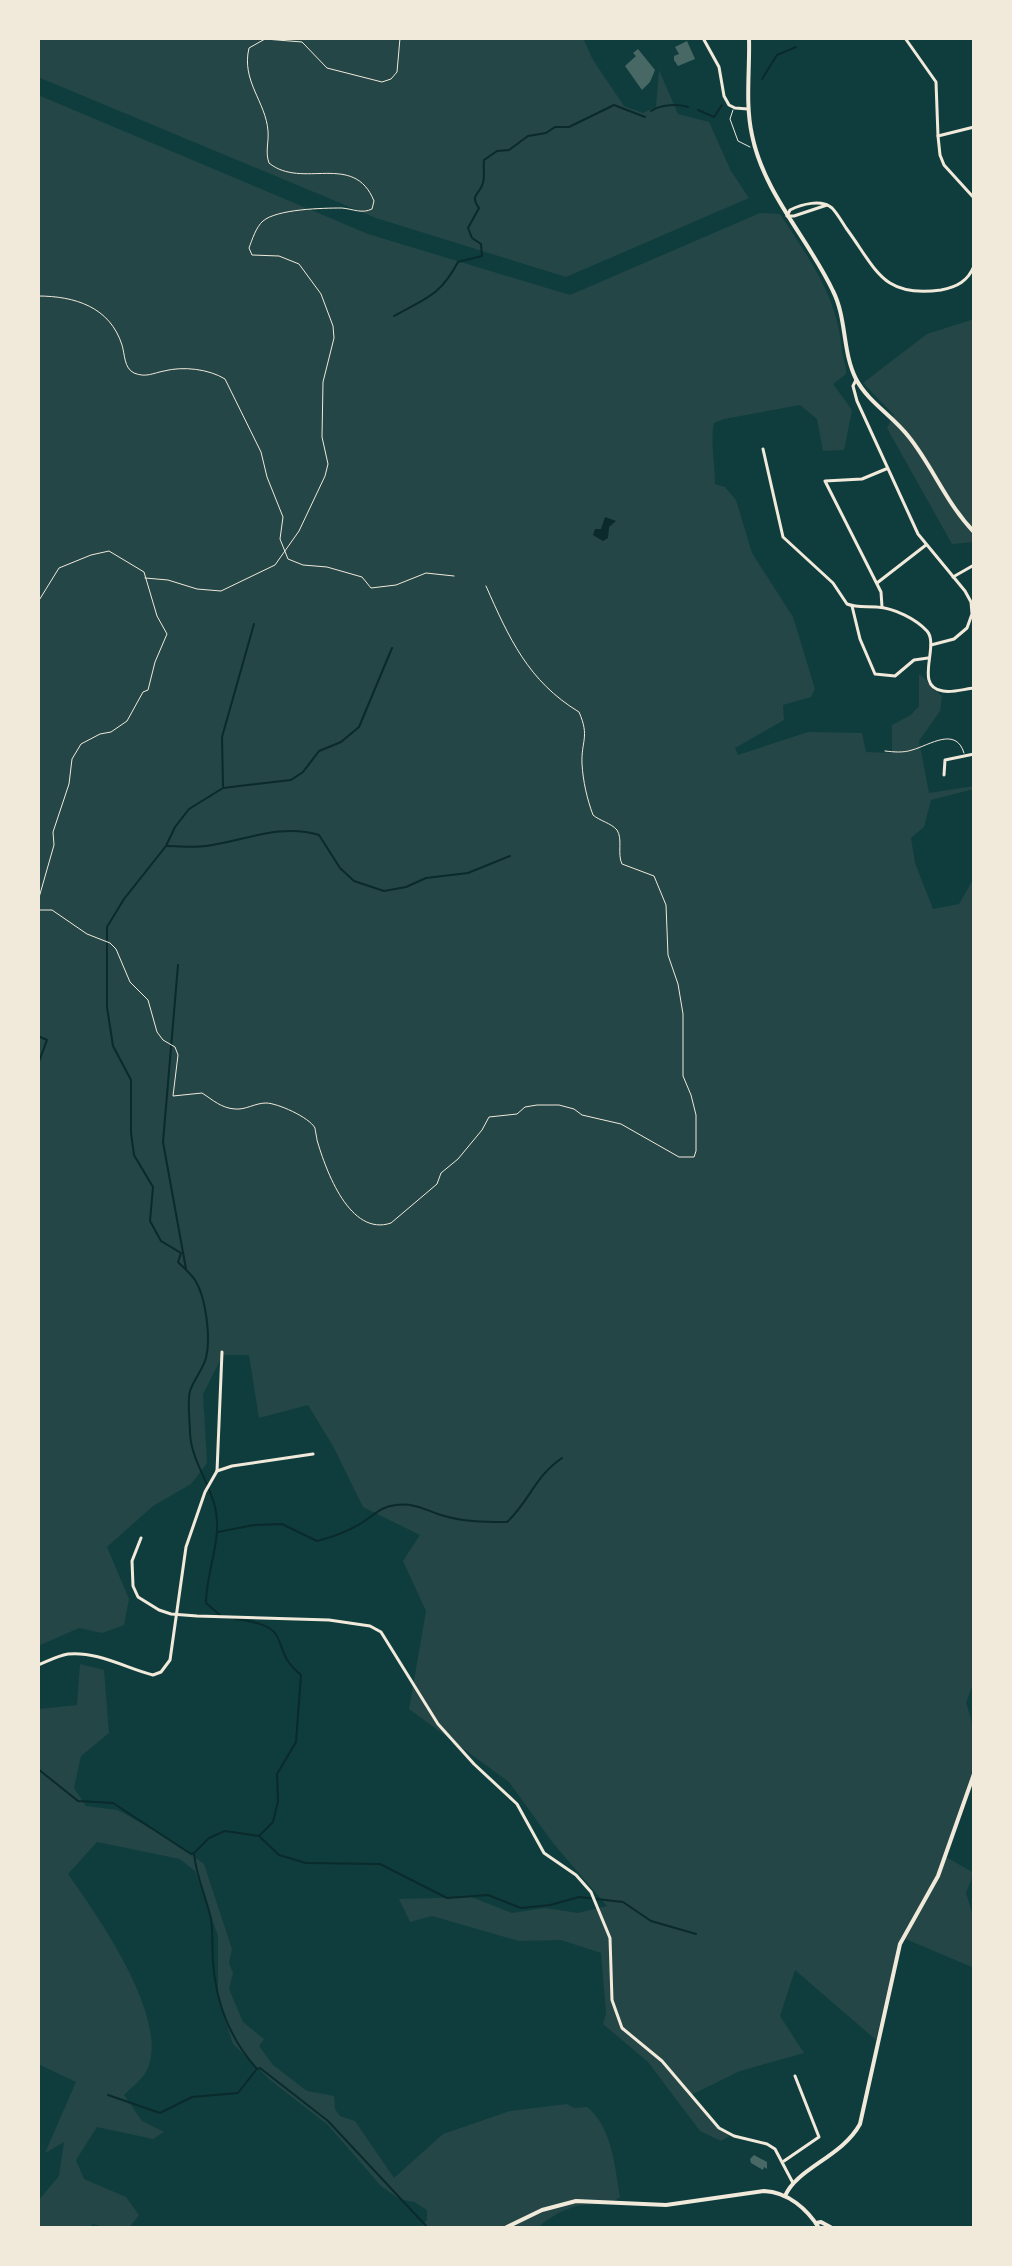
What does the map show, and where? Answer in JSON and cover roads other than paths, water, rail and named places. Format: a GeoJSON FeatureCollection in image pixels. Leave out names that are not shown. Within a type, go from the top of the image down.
{"type":"FeatureCollection","features":[{"type":"Feature","properties":{"kind":"main road"},"geometry":{"type":"LineString","coordinates":[[749,38],[748,109],[754,146],[765,175],[787,216],[834,292],[857,380],[908,436],[942,490],[974,532]]}},
{"type":"Feature","properties":{"kind":"main road"},"geometry":{"type":"LineString","coordinates":[[785,2196],[793,2183],[850,2139],[860,2124],[900,1944],[938,1876],[972,1787],[974,1774]]}},
{"type":"Feature","properties":{"kind":"main road"},"geometry":{"type":"LineString","coordinates":[[505,2228],[542,2210],[576,2201],[666,2205],[770,2191],[785,2196],[805,2210],[818,2226],[821,2222],[832,2228]]}},
{"type":"Feature","properties":{"kind":"street"},"geometry":{"type":"LineString","coordinates":[[703,38],[719,67],[724,96],[729,105],[748,109]]}},
{"type":"Feature","properties":{"kind":"street"},"geometry":{"type":"LineString","coordinates":[[905,38],[936,82],[938,136],[944,165],[974,198]]}},
{"type":"Feature","properties":{"kind":"street"},"geometry":{"type":"LineString","coordinates":[[938,136],[974,127]]}},
{"type":"Feature","properties":{"kind":"street"},"geometry":{"type":"LineString","coordinates":[[827,205],[787,216],[795,207],[820,203],[827,205],[833,209],[877,272],[896,288],[909,292],[956,286],[967,278],[974,266]]}},
{"type":"Feature","properties":{"kind":"street"},"geometry":{"type":"LineString","coordinates":[[857,380],[853,386],[855,395],[926,545],[971,602],[970,624],[958,638],[931,645]]}},
{"type":"Feature","properties":{"kind":"street"},"geometry":{"type":"LineString","coordinates":[[763,449],[783,537],[828,578],[844,601],[852,606],[882,607],[924,628],[931,637],[929,678],[936,689],[948,692],[974,688]]}},
{"type":"Feature","properties":{"kind":"street"},"geometry":{"type":"LineString","coordinates":[[882,607],[877,583],[825,481],[862,479],[888,469]]}},
{"type":"Feature","properties":{"kind":"street"},"geometry":{"type":"LineString","coordinates":[[877,583],[926,545]]}},
{"type":"Feature","properties":{"kind":"street"},"geometry":{"type":"LineString","coordinates":[[953,577],[974,565]]}},
{"type":"Feature","properties":{"kind":"street"},"geometry":{"type":"LineString","coordinates":[[852,606],[862,645],[875,674],[895,676],[914,660],[929,658]]}},
{"type":"Feature","properties":{"kind":"street"},"geometry":{"type":"LineString","coordinates":[[944,775],[945,760],[974,754]]}},
{"type":"Feature","properties":{"kind":"street"},"geometry":{"type":"LineString","coordinates":[[38,1665],[59,1656],[77,1654],[151,1675],[157,1674],[172,1654],[186,1547],[205,1492],[217,1471],[222,1352]]}},
{"type":"Feature","properties":{"kind":"street"},"geometry":{"type":"LineString","coordinates":[[217,1471],[313,1454]]}},
{"type":"Feature","properties":{"kind":"street"},"geometry":{"type":"LineString","coordinates":[[141,1538],[132,1561],[134,1591],[152,1607],[175,1615],[329,1620],[379,1629],[438,1724],[474,1764],[517,1804],[544,1853],[576,1875],[591,1892],[610,1938],[612,2000],[622,2028],[662,2061],[719,2128],[775,2149],[793,2183]]}},
{"type":"Feature","properties":{"kind":"street"},"geometry":{"type":"LineString","coordinates":[[783,2162],[819,2137],[795,2076]]}},
{"type":"Feature","properties":{"kind":"lane"},"geometry":{"type":"LineString","coordinates":[[735,108],[730,119],[738,141],[749,147],[754,146]]}},
{"type":"Feature","properties":{"kind":"lane"},"geometry":{"type":"LineString","coordinates":[[885,751],[907,751],[933,741],[952,739],[961,744],[965,756]]}},
{"type":"Feature","properties":{"kind":"waterway"},"geometry":{"type":"LineString","coordinates":[[762,79],[777,55],[796,47]]}},
{"type":"Feature","properties":{"kind":"waterway"},"geometry":{"type":"LineString","coordinates":[[394,316],[438,289],[458,262],[482,256],[481,244],[472,238],[468,228],[479,208],[475,197],[483,183],[484,160],[497,151],[509,150],[528,136],[546,133],[555,127],[569,127],[614,105],[645,117]]}},
{"type":"Feature","properties":{"kind":"waterway"},"geometry":{"type":"LineString","coordinates":[[651,111],[670,105],[688,107]]}},
{"type":"Feature","properties":{"kind":"waterway"},"geometry":{"type":"LineString","coordinates":[[698,110],[714,117],[722,105]]}},
{"type":"Feature","properties":{"kind":"waterway"},"geometry":{"type":"LineString","coordinates":[[223,786],[222,737],[254,624]]}},
{"type":"Feature","properties":{"kind":"waterway"},"geometry":{"type":"LineString","coordinates":[[221,1616],[206,1603],[217,1519],[193,1452],[190,1433],[190,1391],[206,1358],[206,1318],[199,1287],[178,1262],[181,1253],[161,1241],[150,1221],[153,1187],[134,1155],[131,1080],[113,1046],[107,1007],[107,927],[189,809],[223,788],[291,780],[303,772],[319,751],[341,742],[359,727],[392,648]]}},
{"type":"Feature","properties":{"kind":"waterway"},"geometry":{"type":"LineString","coordinates":[[167,846],[201,847],[262,834],[305,832],[319,835],[340,868],[354,881],[384,891],[406,887],[426,878],[468,873],[510,856]]}},
{"type":"Feature","properties":{"kind":"waterway"},"geometry":{"type":"LineString","coordinates":[[178,965],[163,1142],[186,1269]]}},
{"type":"Feature","properties":{"kind":"waterway"},"geometry":{"type":"LineString","coordinates":[[38,1036],[47,1040],[38,1064]]}},
{"type":"Feature","properties":{"kind":"waterway"},"geometry":{"type":"LineString","coordinates":[[218,1532],[254,1525],[282,1524],[317,1541],[352,1528],[386,1507],[402,1505],[455,1519],[507,1522],[545,1473],[562,1458]]}},
{"type":"Feature","properties":{"kind":"waterway"},"geometry":{"type":"LineString","coordinates":[[235,1619],[254,1622],[274,1632],[291,1665],[301,1675],[296,1742],[277,1774],[278,1801],[273,1822],[259,1836]]}},
{"type":"Feature","properties":{"kind":"waterway"},"geometry":{"type":"LineString","coordinates":[[38,1769],[78,1801],[113,1803],[191,1854],[194,1853]]}},
{"type":"Feature","properties":{"kind":"waterway"},"geometry":{"type":"LineString","coordinates":[[428,2228],[328,2121],[260,2068],[257,2069],[239,2045],[226,2020],[217,1992],[211,1919],[194,1853],[209,1838],[225,1831],[259,1836],[279,1855],[306,1863],[380,1864],[447,1898],[488,1895],[521,1908],[550,1905],[579,1897],[623,1902],[651,1921],[696,1934]]}},
{"type":"Feature","properties":{"kind":"waterway"},"geometry":{"type":"LineString","coordinates":[[108,2095],[160,2113],[192,2097],[238,2093],[256,2070]]}}]}
